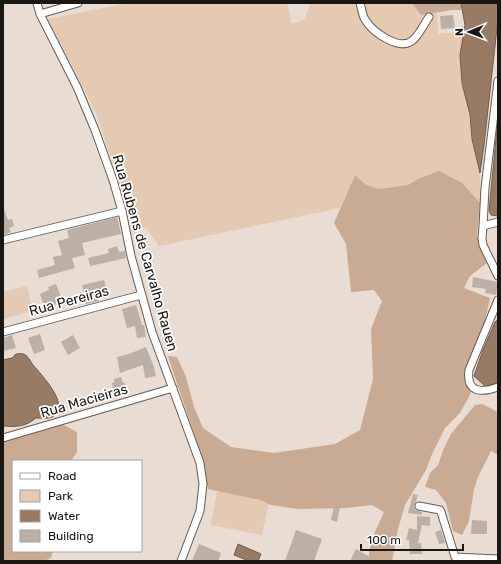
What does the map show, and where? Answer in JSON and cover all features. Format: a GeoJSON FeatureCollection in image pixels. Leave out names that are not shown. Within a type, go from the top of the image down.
{"type":"FeatureCollection","features":[{"type":"Feature","properties":{"kind":"street","name":"Rua Rubens de Carvalho Rauen"},"geometry":{"type":"LineString","coordinates":[[37,3],[40,14],[77,87],[96,130],[122,211],[141,296],[160,356],[200,463],[203,484],[200,511],[181,561]]}},
{"type":"Feature","properties":{"kind":"street"},"geometry":{"type":"LineString","coordinates":[[40,14],[78,3]]}},
{"type":"Feature","properties":{"kind":"street"},"geometry":{"type":"LineString","coordinates":[[360,3],[366,22],[390,42],[399,44],[409,43],[413,40],[429,17]]}},
{"type":"Feature","properties":{"kind":"street"},"geometry":{"type":"LineString","coordinates":[[498,81],[485,188],[482,238],[483,245],[498,276]]}},
{"type":"Feature","properties":{"kind":"street"},"geometry":{"type":"LineString","coordinates":[[3,240],[122,211]]}},
{"type":"Feature","properties":{"kind":"street"},"geometry":{"type":"LineString","coordinates":[[483,226],[498,222]]}},
{"type":"Feature","properties":{"kind":"street","name":"Rua Pereiras"},"geometry":{"type":"LineString","coordinates":[[3,332],[141,296]]}},
{"type":"Feature","properties":{"kind":"street"},"geometry":{"type":"LineString","coordinates":[[498,300],[468,370],[469,383],[474,389],[480,391],[498,387]]}},
{"type":"Feature","properties":{"kind":"street","name":"Rua Macieiras"},"geometry":{"type":"LineString","coordinates":[[3,438],[173,388]]}},
{"type":"Feature","properties":{"kind":"street"},"geometry":{"type":"LineString","coordinates":[[419,506],[440,510],[455,557],[498,559]]}},
{"type":"Feature","properties":{"kind":"green space"},"geometry":{"type":"Polygon","coordinates":[[[128,3],[287,3],[292,24],[305,19],[310,3],[412,3],[421,15],[437,13],[438,34],[457,32],[459,27],[465,25],[460,55],[472,139],[480,173],[480,203],[462,183],[418,179],[408,185],[378,189],[365,184],[355,175],[340,208],[159,246],[146,228],[132,228],[96,113],[48,19],[128,3]]]}},
{"type":"Feature","properties":{"kind":"green space"},"geometry":{"type":"Polygon","coordinates":[[[27,286],[33,311],[3,319],[3,292],[27,286]]]}},
{"type":"Feature","properties":{"kind":"green space"},"geometry":{"type":"Polygon","coordinates":[[[217,491],[269,502],[262,535],[211,525],[217,491]]]}},
{"type":"Feature","properties":{"kind":"shaded area"},"geometry":{"type":"Polygon","coordinates":[[[412,3],[461,3],[462,10],[421,15],[412,3]]]}},
{"type":"Feature","properties":{"kind":"shaded area"},"geometry":{"type":"Polygon","coordinates":[[[439,171],[462,183],[480,203],[477,235],[479,245],[487,263],[470,276],[464,288],[490,298],[484,325],[473,350],[468,367],[468,384],[471,393],[460,413],[445,428],[426,470],[405,505],[398,529],[392,561],[369,561],[371,542],[384,512],[372,505],[346,508],[298,509],[271,505],[260,500],[208,489],[196,439],[168,356],[177,357],[186,377],[194,407],[203,428],[231,447],[274,453],[335,444],[360,430],[373,379],[371,329],[382,301],[374,290],[351,292],[346,244],[334,223],[355,175],[365,184],[378,189],[408,185],[418,179],[439,171]]]}},
{"type":"Feature","properties":{"kind":"shaded area"},"geometry":{"type":"Polygon","coordinates":[[[482,404],[498,412],[498,455],[491,451],[478,477],[474,489],[469,521],[462,535],[453,531],[446,503],[436,490],[425,487],[430,473],[438,465],[451,434],[475,405],[482,404]]]}},
{"type":"Feature","properties":{"kind":"shaded area"},"geometry":{"type":"Polygon","coordinates":[[[58,422],[77,432],[77,452],[72,460],[12,460],[12,552],[53,552],[51,558],[44,561],[3,561],[3,436],[58,422]]]}},
{"type":"Feature","properties":{"kind":"water"},"geometry":{"type":"Polygon","coordinates":[[[461,3],[498,3],[498,19],[480,173],[472,139],[470,115],[462,83],[460,55],[465,25],[461,3]]]}},
{"type":"Feature","properties":{"kind":"water"},"geometry":{"type":"Polygon","coordinates":[[[498,118],[498,216],[491,215],[489,211],[498,118]]]}},
{"type":"Feature","properties":{"kind":"water"},"geometry":{"type":"Polygon","coordinates":[[[498,319],[498,383],[486,387],[474,376],[483,350],[495,322],[498,319]]]}},
{"type":"Feature","properties":{"kind":"water"},"geometry":{"type":"Polygon","coordinates":[[[16,354],[22,354],[28,357],[48,383],[57,399],[59,406],[58,413],[52,417],[36,418],[20,426],[3,426],[3,360],[12,358],[16,354]]]}},
{"type":"Feature","properties":{"kind":"water"},"geometry":{"type":"Polygon","coordinates":[[[238,544],[261,554],[258,561],[249,561],[234,555],[238,544]]]}},
{"type":"Feature","properties":{"kind":"building"},"geometry":{"type":"Polygon","coordinates":[[[453,15],[455,28],[441,29],[440,16],[453,15]]]}},
{"type":"Feature","properties":{"kind":"building"},"geometry":{"type":"Polygon","coordinates":[[[4,209],[8,220],[12,219],[14,226],[9,228],[11,232],[3,235],[3,210],[4,209]]]}},
{"type":"Feature","properties":{"kind":"building"},"geometry":{"type":"Polygon","coordinates":[[[117,217],[121,234],[82,243],[85,255],[72,258],[75,268],[39,278],[37,270],[55,265],[53,257],[62,255],[58,241],[69,238],[67,230],[117,217]]]}},
{"type":"Feature","properties":{"kind":"building"},"geometry":{"type":"Polygon","coordinates":[[[117,246],[119,252],[125,251],[126,258],[90,266],[88,258],[109,253],[108,249],[117,246]]]}},
{"type":"Feature","properties":{"kind":"building"},"geometry":{"type":"Polygon","coordinates":[[[473,277],[498,282],[496,295],[485,293],[486,289],[472,287],[473,277]]]}},
{"type":"Feature","properties":{"kind":"building"},"geometry":{"type":"Polygon","coordinates":[[[104,280],[107,292],[97,294],[99,301],[86,304],[82,285],[104,280]]]}},
{"type":"Feature","properties":{"kind":"building"},"geometry":{"type":"Polygon","coordinates":[[[56,284],[62,299],[59,300],[60,303],[45,309],[40,294],[49,290],[48,287],[56,284]]]}},
{"type":"Feature","properties":{"kind":"building"},"geometry":{"type":"Polygon","coordinates":[[[136,305],[142,325],[144,325],[146,337],[137,338],[135,326],[127,328],[122,309],[136,305]]]}},
{"type":"Feature","properties":{"kind":"building"},"geometry":{"type":"Polygon","coordinates":[[[40,334],[45,350],[34,354],[28,338],[40,334]]]}},
{"type":"Feature","properties":{"kind":"building"},"geometry":{"type":"Polygon","coordinates":[[[12,335],[16,348],[3,351],[3,338],[12,335]]]}},
{"type":"Feature","properties":{"kind":"building"},"geometry":{"type":"Polygon","coordinates":[[[73,335],[80,348],[68,355],[61,342],[73,335]]]}},
{"type":"Feature","properties":{"kind":"building"},"geometry":{"type":"Polygon","coordinates":[[[146,347],[156,376],[145,378],[143,365],[120,373],[117,357],[146,347]]]}},
{"type":"Feature","properties":{"kind":"building"},"geometry":{"type":"Polygon","coordinates":[[[121,377],[128,392],[114,395],[112,383],[114,382],[114,379],[121,377]]]}},
{"type":"Feature","properties":{"kind":"building"},"geometry":{"type":"Polygon","coordinates":[[[413,494],[418,495],[414,507],[416,510],[422,512],[422,515],[408,513],[413,494]]]}},
{"type":"Feature","properties":{"kind":"building"},"geometry":{"type":"Polygon","coordinates":[[[334,506],[340,507],[337,522],[331,520],[334,506]]]}},
{"type":"Feature","properties":{"kind":"building"},"geometry":{"type":"Polygon","coordinates":[[[417,516],[430,517],[430,526],[422,525],[418,543],[421,543],[422,554],[410,554],[409,540],[406,540],[409,528],[417,530],[417,516]]]}},
{"type":"Feature","properties":{"kind":"building"},"geometry":{"type":"Polygon","coordinates":[[[472,520],[487,521],[487,534],[471,534],[472,520]]]}},
{"type":"Feature","properties":{"kind":"building"},"geometry":{"type":"Polygon","coordinates":[[[296,530],[322,539],[314,561],[285,561],[296,530]]]}},
{"type":"Feature","properties":{"kind":"building"},"geometry":{"type":"Polygon","coordinates":[[[441,530],[445,543],[439,544],[435,532],[441,530]]]}},
{"type":"Feature","properties":{"kind":"building"},"geometry":{"type":"Polygon","coordinates":[[[199,544],[221,553],[218,561],[192,561],[199,544]]]}},
{"type":"Feature","properties":{"kind":"building"},"geometry":{"type":"Polygon","coordinates":[[[356,549],[377,561],[350,561],[356,549]]]}}]}
